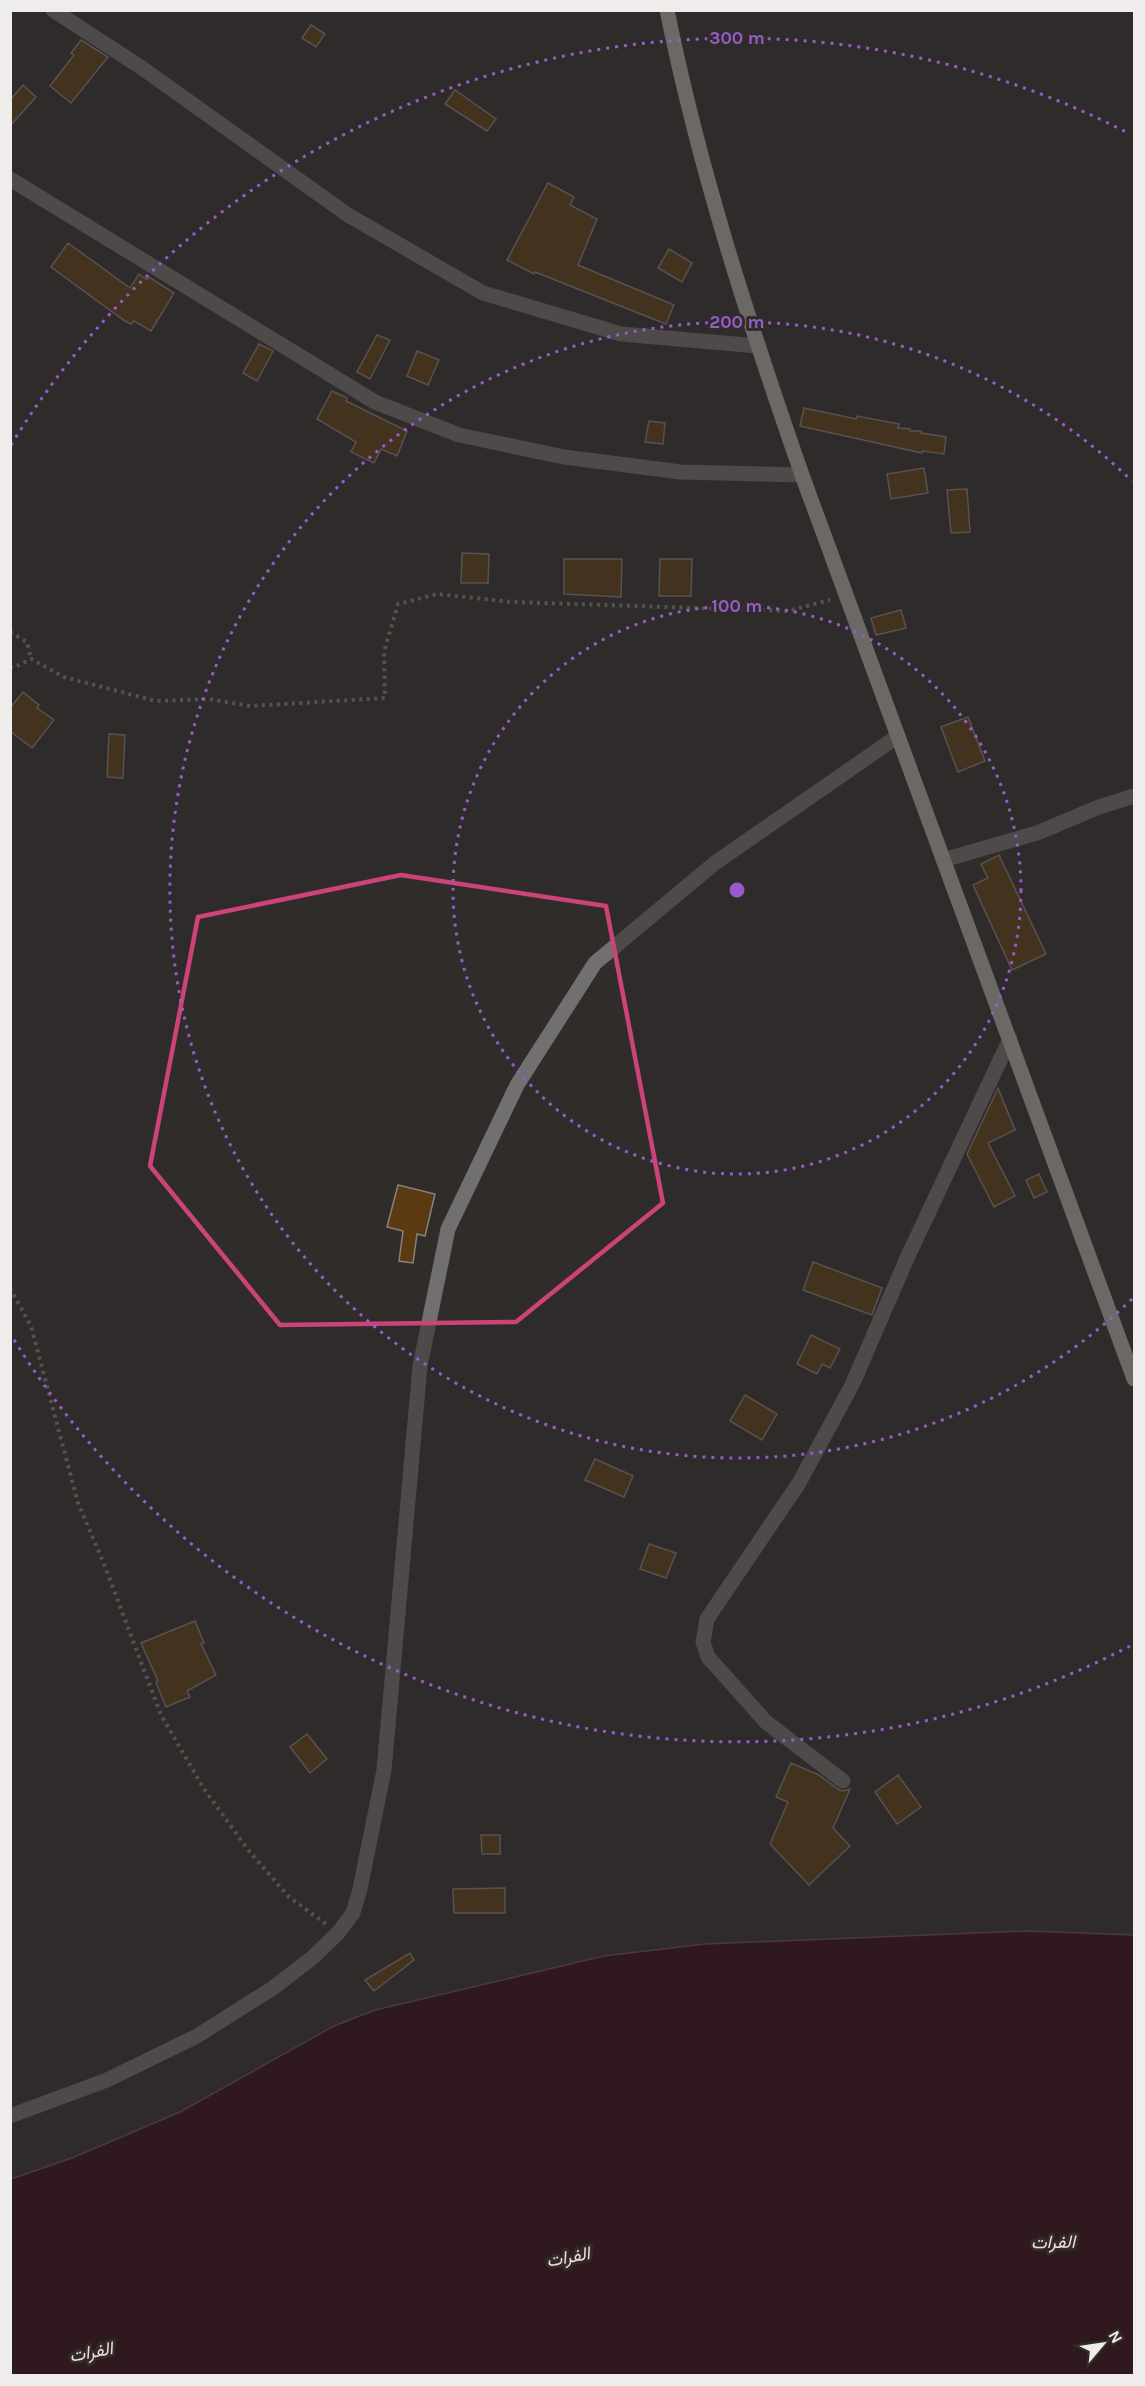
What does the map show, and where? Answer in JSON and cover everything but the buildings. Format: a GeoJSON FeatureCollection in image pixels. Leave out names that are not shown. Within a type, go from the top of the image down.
{"type":"FeatureCollection","features":[{"type":"Feature","properties":{"kind":"main road"},"geometry":{"type":"LineString","coordinates":[[667,10],[690,112],[722,230],[802,475],[1134,1379]]}},
{"type":"Feature","properties":{"kind":"street"},"geometry":{"type":"LineString","coordinates":[[53,10],[142,68],[348,215],[483,293],[621,334],[758,346]]}},
{"type":"Feature","properties":{"kind":"street"},"geometry":{"type":"LineString","coordinates":[[10,179],[375,402],[459,435],[564,457],[681,472],[802,475]]}},
{"type":"Feature","properties":{"kind":"street"},"geometry":{"type":"LineString","coordinates":[[10,2116],[107,2080],[197,2036],[273,1988],[312,1958],[338,1933],[353,1912],[384,1770],[420,1366],[448,1229],[518,1085],[596,963],[715,862],[898,736]]}},
{"type":"Feature","properties":{"kind":"street"},"geometry":{"type":"LineString","coordinates":[[943,860],[1037,833],[1099,807],[1134,796]]}},
{"type":"Feature","properties":{"kind":"street"},"geometry":{"type":"LineString","coordinates":[[843,1781],[766,1722],[708,1657],[703,1642],[704,1629],[707,1619],[799,1483],[852,1385],[908,1256],[1010,1039]]}},
{"type":"Feature","properties":{"kind":"path"},"geometry":{"type":"LineString","coordinates":[[10,632],[27,642],[31,659],[64,678],[156,701],[209,699],[249,706],[385,698],[384,652],[398,604],[436,594],[512,602],[788,611],[846,596]]}},
{"type":"Feature","properties":{"kind":"path"},"geometry":{"type":"LineString","coordinates":[[10,667],[13,668],[31,659]]}},
{"type":"Feature","properties":{"kind":"path"},"geometry":{"type":"LineString","coordinates":[[10,1288],[31,1326],[78,1503],[104,1564],[161,1715],[204,1789],[249,1851],[289,1897],[338,1933]]}},
{"type":"Feature","properties":{"kind":"highlighted area"},"geometry":{"type":"Polygon","coordinates":[[[401,875],[606,906],[663,1203],[516,1322],[280,1325],[150,1166],[198,917],[401,875]]]}},
{"type":"Feature","properties":{"kind":"water","name":"الفرات"},"geometry":{"type":"Polygon","coordinates":[[[1027,1931],[1134,1935],[1134,2375],[11,2375],[11,2179],[72,2158],[180,2112],[334,2026],[375,2010],[604,1956],[705,1944],[1027,1931]]]}}]}
